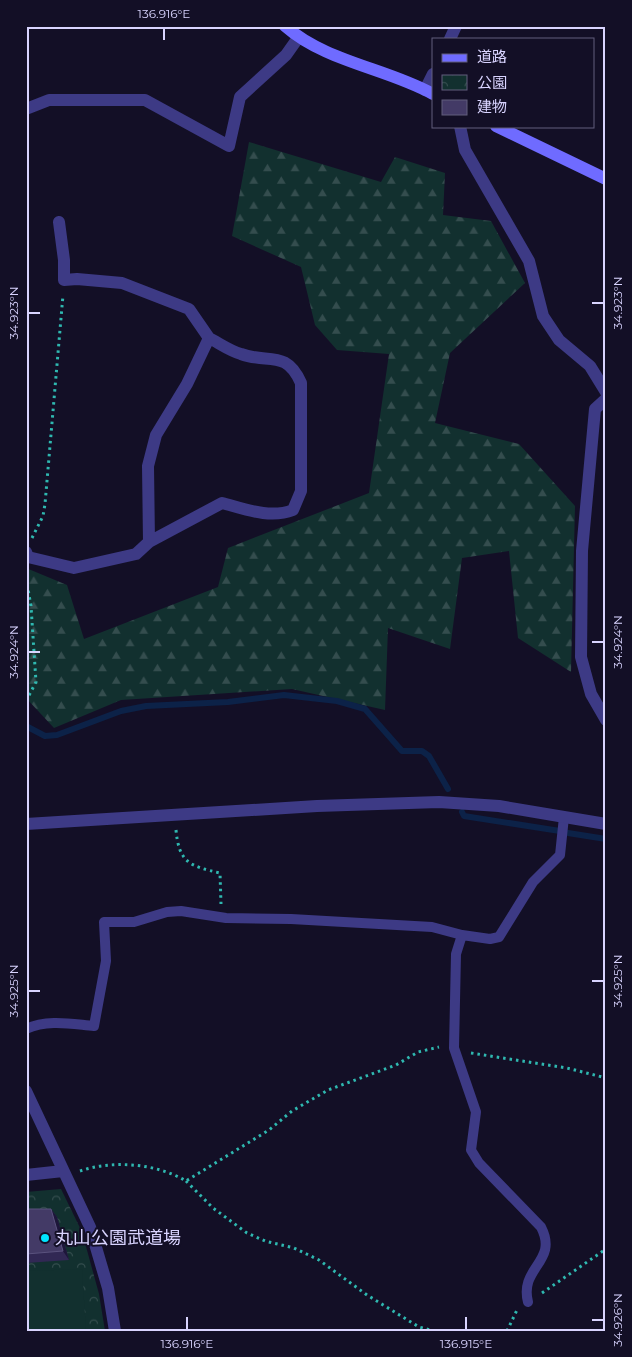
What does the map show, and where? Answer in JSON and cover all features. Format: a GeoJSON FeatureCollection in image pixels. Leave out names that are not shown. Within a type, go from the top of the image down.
{"type":"FeatureCollection","features":[{"type":"Feature","properties":{"kind":"main road"},"geometry":{"type":"LineString","coordinates":[[285,26],[298,38],[429,92]]}},
{"type":"Feature","properties":{"kind":"main road"},"geometry":{"type":"LineString","coordinates":[[500,128],[606,179]]}},
{"type":"Feature","properties":{"kind":"street"},"geometry":{"type":"LineString","coordinates":[[450,38],[456,26]]}},
{"type":"Feature","properties":{"kind":"street"},"geometry":{"type":"LineString","coordinates":[[26,110],[49,100],[145,100],[229,146],[240,96],[286,55],[298,38]]}},
{"type":"Feature","properties":{"kind":"street"},"geometry":{"type":"LineString","coordinates":[[429,92],[432,78]]}},
{"type":"Feature","properties":{"kind":"street"},"geometry":{"type":"LineString","coordinates":[[460,128],[465,150],[529,261],[543,316],[560,340],[590,366],[606,392]]}},
{"type":"Feature","properties":{"kind":"street"},"geometry":{"type":"LineString","coordinates":[[28,546],[28,557],[74,568],[136,554],[149,542],[222,503],[262,514],[284,513],[293,510],[301,491],[301,383],[295,369],[277,359],[242,355],[209,338],[189,309],[122,283],[77,279],[64,280],[64,260],[59,222]]}},
{"type":"Feature","properties":{"kind":"street"},"geometry":{"type":"LineString","coordinates":[[149,542],[148,466],[156,435],[187,384],[209,338]]}},
{"type":"Feature","properties":{"kind":"street"},"geometry":{"type":"LineString","coordinates":[[606,398],[595,409],[590,456],[582,551],[581,648],[581,657],[591,694],[606,720]]}},
{"type":"Feature","properties":{"kind":"street"},"geometry":{"type":"LineString","coordinates":[[26,824],[317,806],[438,802],[499,806],[606,824]]}},
{"type":"Feature","properties":{"kind":"street"},"geometry":{"type":"LineString","coordinates":[[26,1091],[90,1227],[108,1288],[114,1331]]}},
{"type":"Feature","properties":{"kind":"street"},"geometry":{"type":"LineString","coordinates":[[26,1175],[64,1173]]}},
{"type":"Feature","properties":{"kind":"lane"},"geometry":{"type":"LineString","coordinates":[[26,1029],[38,1024],[57,1022],[94,1026],[106,961],[104,922],[134,922],[174,911],[222,917],[432,927],[462,935],[490,939],[499,937],[533,882],[560,855],[564,817]]}},
{"type":"Feature","properties":{"kind":"lane"},"geometry":{"type":"LineString","coordinates":[[462,935],[456,954],[454,1048],[476,1112],[471,1150],[479,1163],[541,1226],[547,1238],[546,1251],[541,1261],[530,1273],[527,1283],[528,1302]]}},
{"type":"Feature","properties":{"kind":"path"},"geometry":{"type":"LineString","coordinates":[[28,546],[43,516],[45,504],[64,280]]}},
{"type":"Feature","properties":{"kind":"path"},"geometry":{"type":"LineString","coordinates":[[26,578],[31,606],[36,682],[26,701]]}},
{"type":"Feature","properties":{"kind":"path"},"geometry":{"type":"LineString","coordinates":[[174,816],[181,856],[202,869],[220,873],[222,917]]}},
{"type":"Feature","properties":{"kind":"path"},"geometry":{"type":"LineString","coordinates":[[186,1180],[269,1130],[292,1111],[328,1090],[396,1065],[418,1052],[448,1045],[461,1051],[567,1068],[606,1078]]}},
{"type":"Feature","properties":{"kind":"path"},"geometry":{"type":"LineString","coordinates":[[64,1173],[100,1167],[141,1166],[171,1172],[186,1180],[213,1208],[247,1233],[265,1241],[294,1248],[319,1260],[367,1295],[419,1327],[434,1331]]}},
{"type":"Feature","properties":{"kind":"path"},"geometry":{"type":"LineString","coordinates":[[507,1331],[518,1308],[606,1250]]}},
{"type":"Feature","properties":{"kind":"green space"},"geometry":{"type":"Polygon","coordinates":[[[249,142],[381,182],[395,157],[445,173],[443,215],[491,221],[525,283],[450,353],[435,423],[519,444],[575,506],[571,672],[518,638],[509,551],[462,558],[450,649],[388,628],[385,710],[292,689],[121,700],[54,728],[26,698],[26,568],[67,585],[84,639],[218,587],[228,548],[369,493],[389,354],[337,350],[315,325],[301,267],[232,236],[249,142]]]}},
{"type":"Feature","properties":{"kind":"green space"},"geometry":{"type":"Polygon","coordinates":[[[61,1189],[82,1232],[99,1294],[105,1331],[26,1331],[26,1192],[61,1189]]]}},
{"type":"Feature","properties":{"kind":"green space"},"geometry":{"type":"Polygon","coordinates":[[[82,1269],[86,1331],[26,1331],[26,1271],[82,1269]]]}},
{"type":"Feature","properties":{"kind":"building","name":"丸山公園武道場"},"geometry":{"type":"Polygon","coordinates":[[[26,1209],[51,1209],[63,1251],[26,1254],[26,1209]]]}},
{"type":"Feature","properties":{"kind":"waterway"},"geometry":{"type":"LineString","coordinates":[[26,726],[45,736],[57,735],[121,711],[146,706],[228,702],[284,695],[337,701],[365,709],[402,751],[422,751],[429,756],[448,789]]}},
{"type":"Feature","properties":{"kind":"waterway"},"geometry":{"type":"LineString","coordinates":[[462,812],[464,816],[560,831]]}},
{"type":"Feature","properties":{"kind":"waterway"},"geometry":{"type":"LineString","coordinates":[[568,833],[606,839]]}},
{"type":"Feature","properties":{"kind":"place","name":"丸山公園武道場"},"geometry":{"type":"Point","coordinates":[45,1238]}}]}
